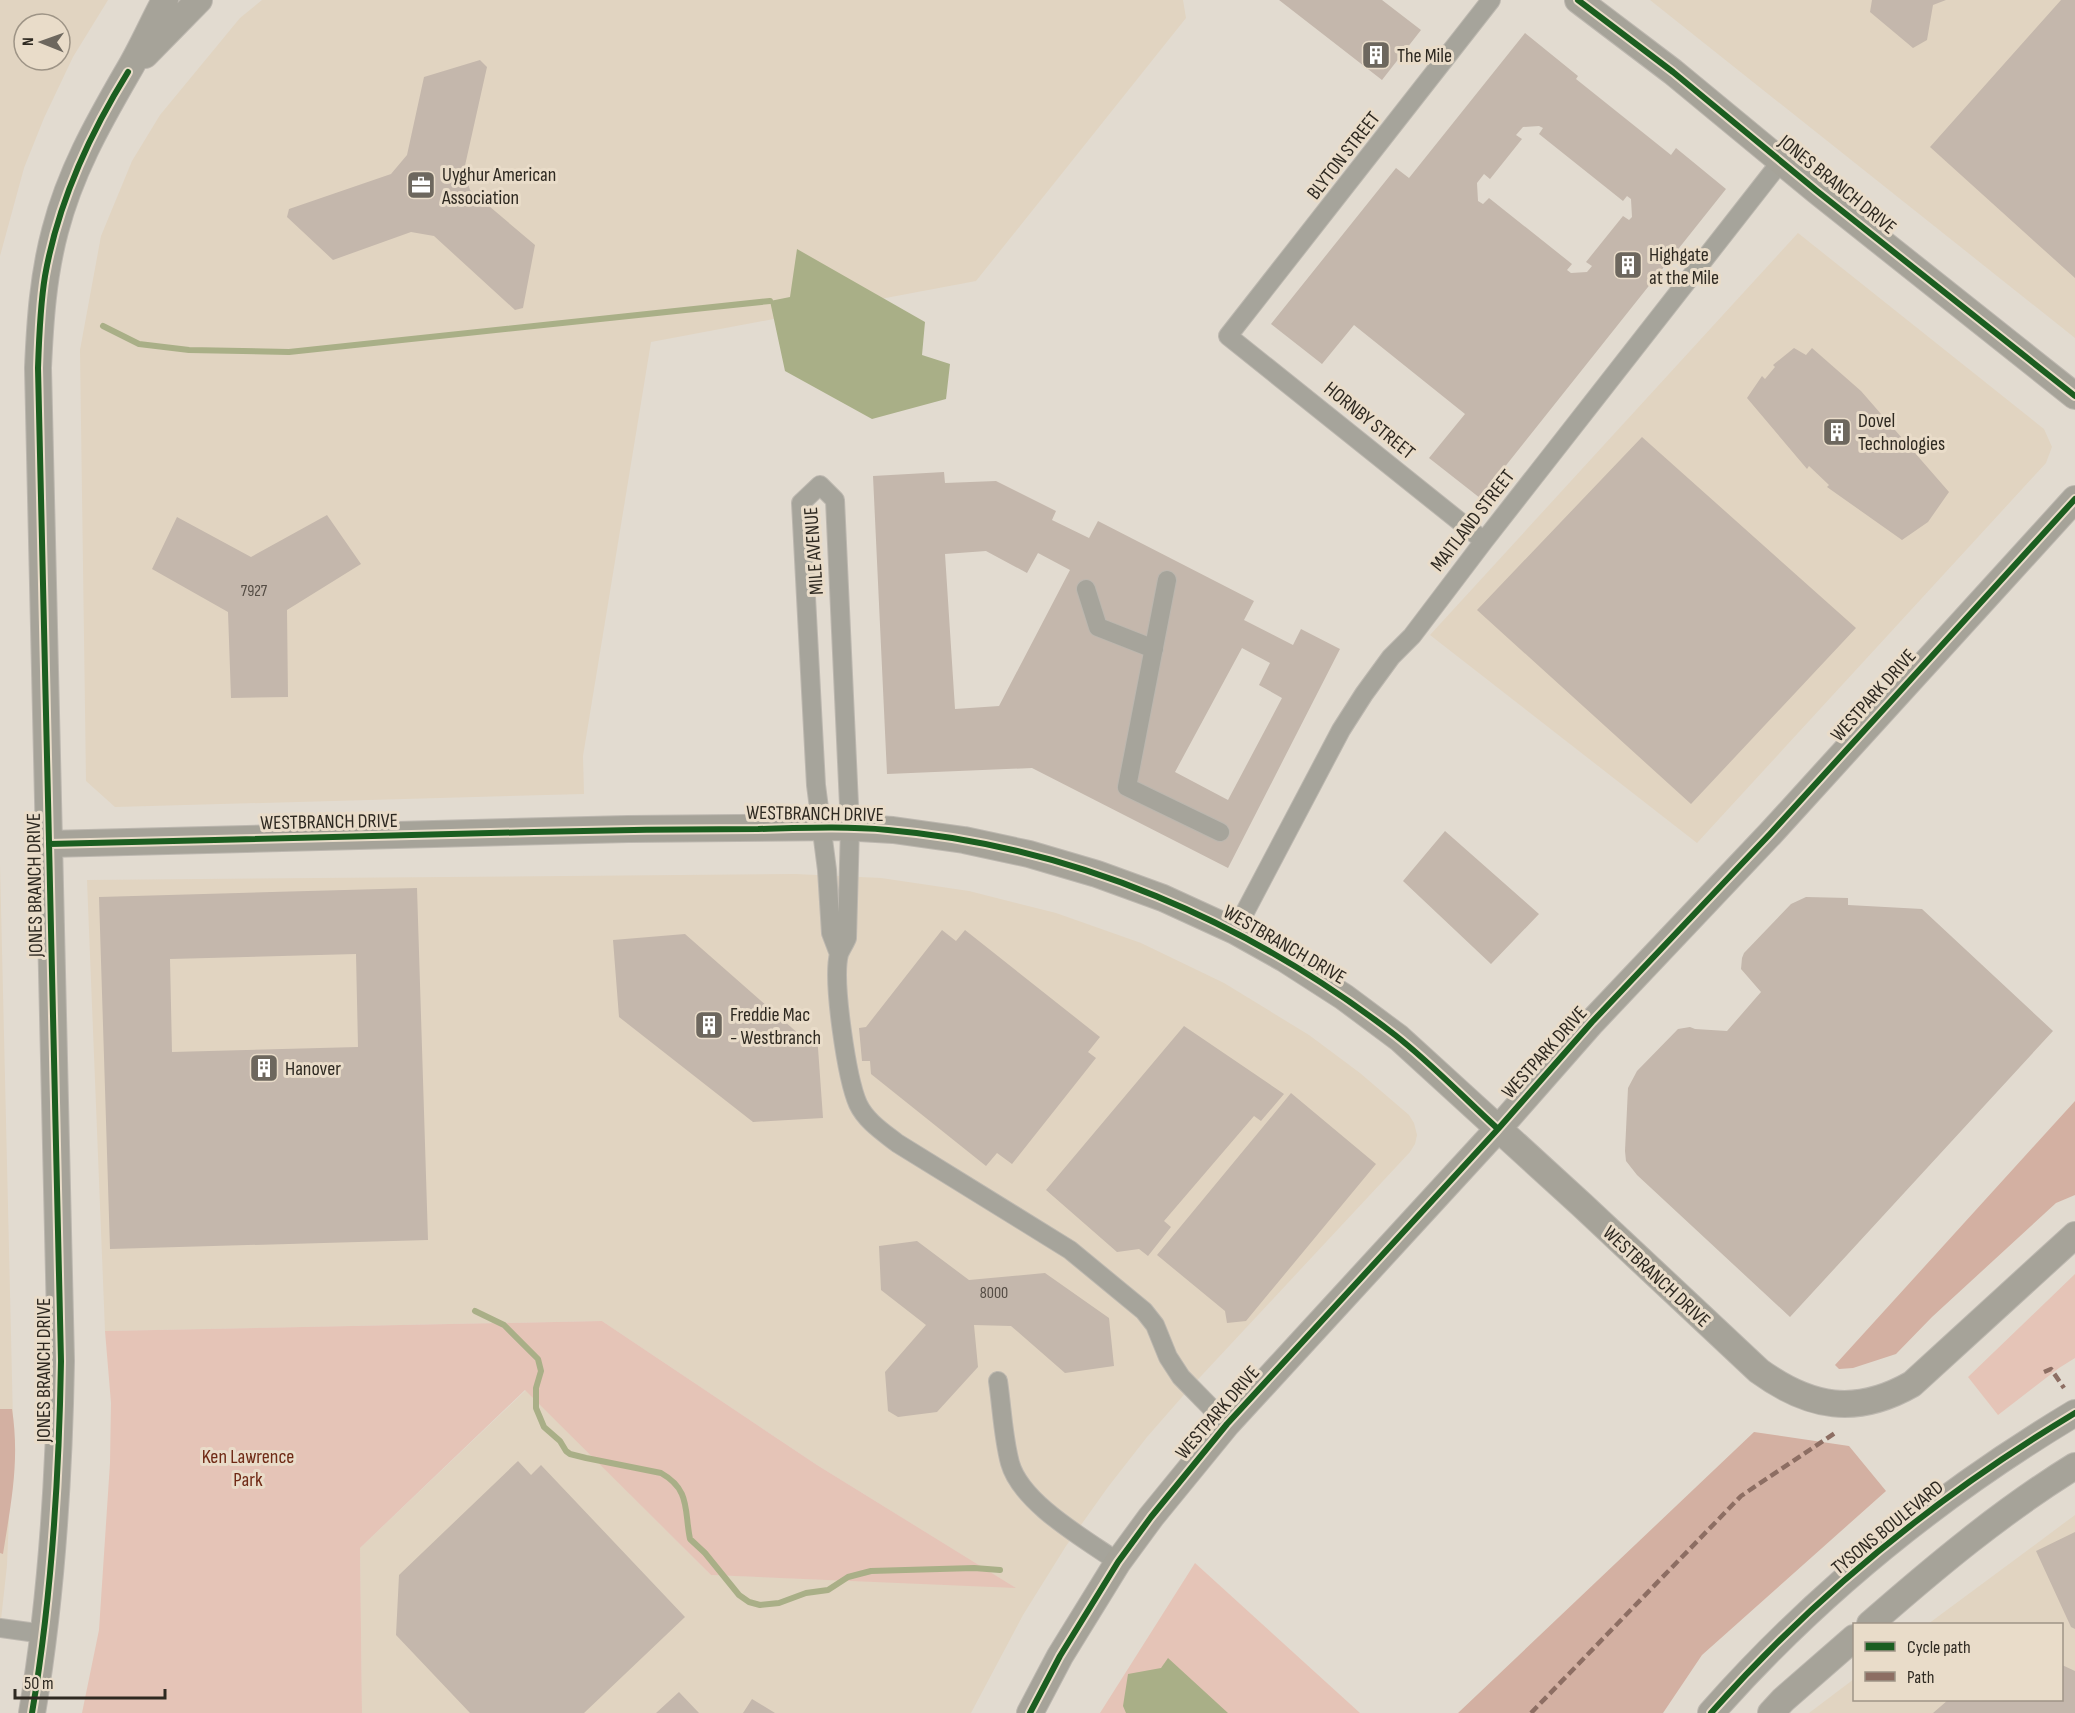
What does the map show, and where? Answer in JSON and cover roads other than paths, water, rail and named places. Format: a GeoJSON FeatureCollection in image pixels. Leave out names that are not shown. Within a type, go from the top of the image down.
{"type":"FeatureCollection","features":[{"type":"Feature","properties":{"kind":"street","name":"JONES BRANCH DRIVE"},"geometry":{"type":"LineString","coordinates":[[32,1713],[44,1634],[57,1496],[61,1361],[38,378],[40,321],[45,277],[55,230],[72,178],[106,108],[128,72],[165,0]]}},
{"type":"Feature","properties":{"kind":"street","name":"JONES BRANCH DRIVE"},"geometry":{"type":"LineString","coordinates":[[128,72],[199,0]]}},
{"type":"Feature","properties":{"kind":"street","name":"BLYTON STREET"},"geometry":{"type":"LineString","coordinates":[[1228,336],[1491,0]]}},
{"type":"Feature","properties":{"kind":"street","name":"JONES BRANCH DRIVE"},"geometry":{"type":"LineString","coordinates":[[1578,0],[1673,72],[2075,396]]}},
{"type":"Feature","properties":{"kind":"street","name":"MAITLAND STREET"},"geometry":{"type":"LineString","coordinates":[[1235,931],[1352,711],[1386,664],[1412,636],[1782,160]]}},
{"type":"Feature","properties":{"kind":"street","name":"HORNBY STREET"},"geometry":{"type":"LineString","coordinates":[[1228,336],[1484,541]]}},
{"type":"Feature","properties":{"kind":"street","name":"MILE AVENUE"},"geometry":{"type":"LineString","coordinates":[[822,828],[816,785],[801,503],[820,485],[835,500],[850,827]]}},
{"type":"Feature","properties":{"kind":"street","name":"WESTPARK DRIVE"},"geometry":{"type":"LineString","coordinates":[[1030,1713],[1060,1656],[1118,1562],[1173,1489],[1227,1424],[1498,1129],[1592,1022],[1762,842],[2075,499]]}},
{"type":"Feature","properties":{"kind":"street"},"geometry":{"type":"LineString","coordinates":[[1167,580],[1127,787],[1220,832]]}},
{"type":"Feature","properties":{"kind":"street"},"geometry":{"type":"LineString","coordinates":[[1086,589],[1098,627],[1154,649]]}},
{"type":"Feature","properties":{"kind":"street","name":"WESTBRANCH DRIVE"},"geometry":{"type":"LineString","coordinates":[[49,844],[628,829],[850,827],[952,838],[1029,854],[1097,874],[1142,890],[1235,931],[1285,959],[1344,997],[1399,1038],[1745,1358],[1770,1378],[1798,1394],[1821,1401],[1845,1404],[1868,1403],[1892,1396],[1912,1384],[2075,1235]]}},
{"type":"Feature","properties":{"kind":"street"},"geometry":{"type":"LineString","coordinates":[[839,954],[847,938],[850,827]]}},
{"type":"Feature","properties":{"kind":"street"},"geometry":{"type":"LineString","coordinates":[[822,828],[831,933],[839,954],[838,982],[849,1078],[859,1106],[871,1121],[897,1143],[1070,1250],[1144,1311],[1155,1325],[1168,1357],[1181,1377],[1227,1424]]}},
{"type":"Feature","properties":{"kind":"street"},"geometry":{"type":"LineString","coordinates":[[998,1380],[1010,1464],[1017,1479],[1048,1513],[1118,1562]]}},
{"type":"Feature","properties":{"kind":"street","name":"TYSONS BOULEVARD"},"geometry":{"type":"LineString","coordinates":[[1711,1713],[1752,1667],[1857,1569],[2012,1452],[2075,1413]]}},
{"type":"Feature","properties":{"kind":"street"},"geometry":{"type":"LineString","coordinates":[[1871,1623],[1984,1530],[2075,1466]]}},
{"type":"Feature","properties":{"kind":"street"},"geometry":{"type":"LineString","coordinates":[[0,1628],[44,1634]]}},
{"type":"Feature","properties":{"kind":"street"},"geometry":{"type":"LineString","coordinates":[[1771,1713],[1853,1639]]}},
{"type":"Feature","properties":{"kind":"waterway"},"geometry":{"type":"LineString","coordinates":[[103,326],[139,344],[189,350],[289,352],[770,301]]}},
{"type":"Feature","properties":{"kind":"waterway"},"geometry":{"type":"LineString","coordinates":[[475,1311],[504,1325],[538,1359],[541,1371],[536,1388],[536,1408],[544,1427],[560,1441],[566,1451],[586,1458],[661,1473],[671,1480],[682,1494],[690,1539],[705,1553],[739,1595],[749,1602],[760,1605],[779,1603],[806,1593],[828,1590],[848,1577],[871,1571],[974,1568],[1000,1570]]}},
{"type":"Feature","properties":{"kind":"place","name":"The Mile"},"geometry":{"type":"Point","coordinates":[1376,55]}},
{"type":"Feature","properties":{"kind":"place","name":"Uyghur American Association"},"geometry":{"type":"Point","coordinates":[421,185]}},
{"type":"Feature","properties":{"kind":"place","name":"Highgate at the Mile"},"geometry":{"type":"Point","coordinates":[1628,265]}},
{"type":"Feature","properties":{"kind":"place","name":"Dovel Technologies"},"geometry":{"type":"Point","coordinates":[1837,432]}},
{"type":"Feature","properties":{"kind":"place","name":"Freddie Mac - Westbranch"},"geometry":{"type":"Point","coordinates":[709,1025]}},
{"type":"Feature","properties":{"kind":"place","name":"Hanover"},"geometry":{"type":"Point","coordinates":[264,1068]}},
{"type":"Feature","properties":{"kind":"park label","name":"Ken Lawrence Park"},"geometry":{"type":"Point","coordinates":[248,1468]}}]}
